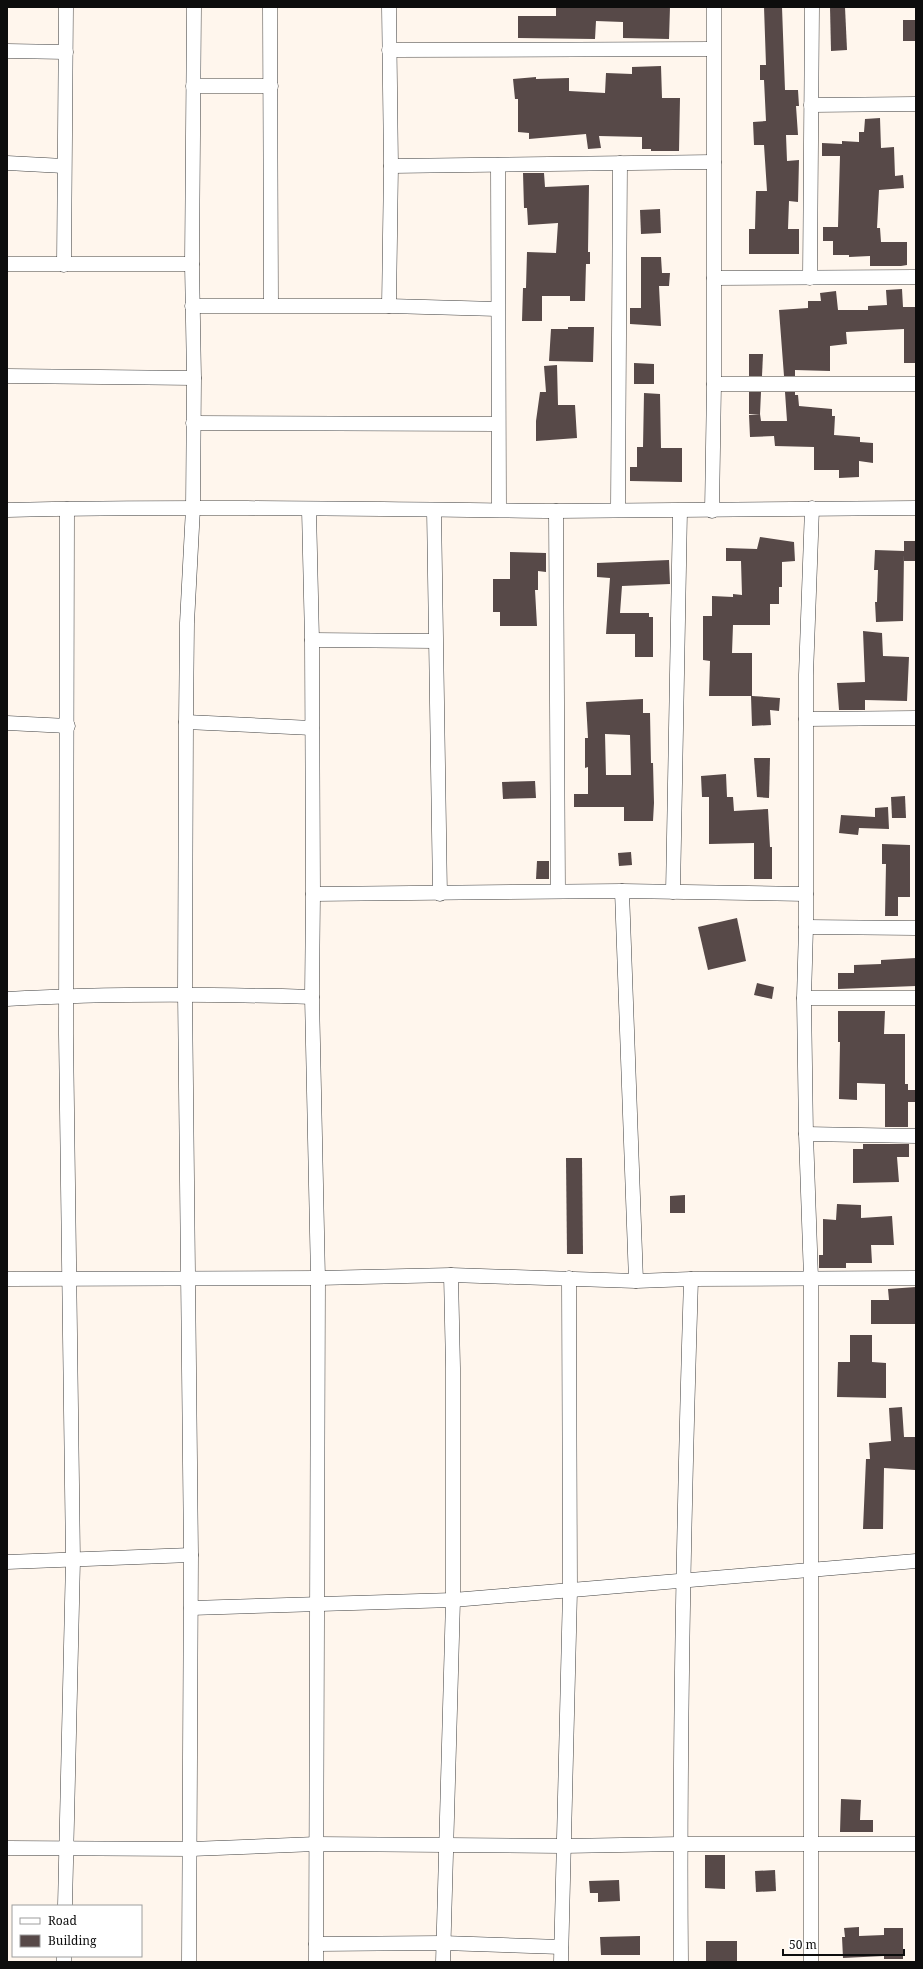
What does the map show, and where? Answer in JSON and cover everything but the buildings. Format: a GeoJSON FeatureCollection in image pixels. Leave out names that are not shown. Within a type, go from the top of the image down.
{"type":"FeatureCollection","features":[{"type":"Feature","properties":{"kind":"street"},"geometry":{"type":"LineString","coordinates":[[64,265],[66,7]]}},
{"type":"Feature","properties":{"kind":"street"},"geometry":{"type":"LineString","coordinates":[[189,1962],[191,1849],[191,1555],[185,993],[187,623],[193,508],[194,378],[192,264],[194,7]]}},
{"type":"Feature","properties":{"kind":"street"},"geometry":{"type":"LineString","coordinates":[[270,7],[271,305]]}},
{"type":"Feature","properties":{"kind":"street"},"geometry":{"type":"LineString","coordinates":[[389,7],[391,166],[389,306]]}},
{"type":"Feature","properties":{"kind":"street"},"geometry":{"type":"LineString","coordinates":[[712,511],[714,384],[714,7]]}},
{"type":"Feature","properties":{"kind":"street"},"geometry":{"type":"LineString","coordinates":[[810,278],[812,7]]}},
{"type":"Feature","properties":{"kind":"street"},"geometry":{"type":"LineString","coordinates":[[389,50],[713,49]]}},
{"type":"Feature","properties":{"kind":"street"},"geometry":{"type":"LineString","coordinates":[[7,51],[66,52]]}},
{"type":"Feature","properties":{"kind":"street"},"geometry":{"type":"LineString","coordinates":[[193,86],[271,86]]}},
{"type":"Feature","properties":{"kind":"street"},"geometry":{"type":"LineString","coordinates":[[811,105],[916,104]]}},
{"type":"Feature","properties":{"kind":"street"},"geometry":{"type":"LineString","coordinates":[[618,510],[620,162]]}},
{"type":"Feature","properties":{"kind":"street"},"geometry":{"type":"LineString","coordinates":[[391,166],[714,162]]}},
{"type":"Feature","properties":{"kind":"street"},"geometry":{"type":"LineString","coordinates":[[7,163],[64,166]]}},
{"type":"Feature","properties":{"kind":"street"},"geometry":{"type":"LineString","coordinates":[[498,165],[497,309],[499,510]]}},
{"type":"Feature","properties":{"kind":"street"},"geometry":{"type":"LineString","coordinates":[[7,264],[192,264]]}},
{"type":"Feature","properties":{"kind":"street"},"geometry":{"type":"LineString","coordinates":[[714,278],[916,277]]}},
{"type":"Feature","properties":{"kind":"street"},"geometry":{"type":"LineString","coordinates":[[192,306],[389,306],[497,309]]}},
{"type":"Feature","properties":{"kind":"street"},"geometry":{"type":"LineString","coordinates":[[7,376],[194,378]]}},
{"type":"Feature","properties":{"kind":"street"},"geometry":{"type":"LineString","coordinates":[[714,384],[916,384]]}},
{"type":"Feature","properties":{"kind":"street"},"geometry":{"type":"LineString","coordinates":[[193,423],[498,424]]}},
{"type":"Feature","properties":{"kind":"street"},"geometry":{"type":"LineString","coordinates":[[7,510],[193,508],[309,510],[712,511],[812,508],[916,508]]}},
{"type":"Feature","properties":{"kind":"street"},"geometry":{"type":"LineString","coordinates":[[811,1962],[812,1278],[806,1134],[804,998],[806,928],[806,719],[812,508]]}},
{"type":"Feature","properties":{"kind":"street"},"geometry":{"type":"LineString","coordinates":[[65,1905],[72,1560],[66,996],[68,726],[67,509]]}},
{"type":"Feature","properties":{"kind":"street"},"geometry":{"type":"LineString","coordinates":[[309,510],[312,640],[314,894],[312,997],[318,1278],[316,1962]]}},
{"type":"Feature","properties":{"kind":"street"},"geometry":{"type":"LineString","coordinates":[[434,510],[440,894]]}},
{"type":"Feature","properties":{"kind":"street"},"geometry":{"type":"LineString","coordinates":[[556,511],[558,892]]}},
{"type":"Feature","properties":{"kind":"street"},"geometry":{"type":"LineString","coordinates":[[673,892],[680,511]]}},
{"type":"Feature","properties":{"kind":"street"},"geometry":{"type":"LineString","coordinates":[[312,640],[435,641]]}},
{"type":"Feature","properties":{"kind":"street"},"geometry":{"type":"LineString","coordinates":[[806,719],[916,718]]}},
{"type":"Feature","properties":{"kind":"street"},"geometry":{"type":"LineString","coordinates":[[186,722],[312,728]]}},
{"type":"Feature","properties":{"kind":"street"},"geometry":{"type":"LineString","coordinates":[[7,723],[68,726]]}},
{"type":"Feature","properties":{"kind":"street"},"geometry":{"type":"LineString","coordinates":[[314,894],[440,894],[622,891],[806,894]]}},
{"type":"Feature","properties":{"kind":"street"},"geometry":{"type":"LineString","coordinates":[[622,891],[636,1281]]}},
{"type":"Feature","properties":{"kind":"street"},"geometry":{"type":"LineString","coordinates":[[806,928],[916,928]]}},
{"type":"Feature","properties":{"kind":"street"},"geometry":{"type":"LineString","coordinates":[[7,999],[185,993],[312,997]]}},
{"type":"Feature","properties":{"kind":"street"},"geometry":{"type":"LineString","coordinates":[[804,998],[916,998]]}},
{"type":"Feature","properties":{"kind":"street"},"geometry":{"type":"LineString","coordinates":[[806,1134],[916,1136]]}},
{"type":"Feature","properties":{"kind":"street"},"geometry":{"type":"LineString","coordinates":[[7,1279],[318,1278],[451,1275],[636,1281],[690,1279],[916,1278]]}},
{"type":"Feature","properties":{"kind":"street"},"geometry":{"type":"LineString","coordinates":[[443,1962],[445,1844],[451,1722],[453,1600],[453,1368],[451,1275]]}},
{"type":"Feature","properties":{"kind":"street"},"geometry":{"type":"LineString","coordinates":[[561,1962],[570,1591],[569,1278]]}},
{"type":"Feature","properties":{"kind":"street"},"geometry":{"type":"LineString","coordinates":[[682,1962],[680,1844],[684,1580],[683,1537],[690,1279]]}},
{"type":"Feature","properties":{"kind":"street"},"geometry":{"type":"LineString","coordinates":[[7,1562],[191,1555]]}},
{"type":"Feature","properties":{"kind":"street"},"geometry":{"type":"LineString","coordinates":[[191,1608],[453,1600],[916,1561]]}},
{"type":"Feature","properties":{"kind":"street"},"geometry":{"type":"LineString","coordinates":[[7,1848],[66,1850],[191,1849],[316,1844],[563,1846],[680,1844],[916,1844]]}},
{"type":"Feature","properties":{"kind":"street"},"geometry":{"type":"LineString","coordinates":[[316,1944],[443,1943],[561,1947]]}}]}
